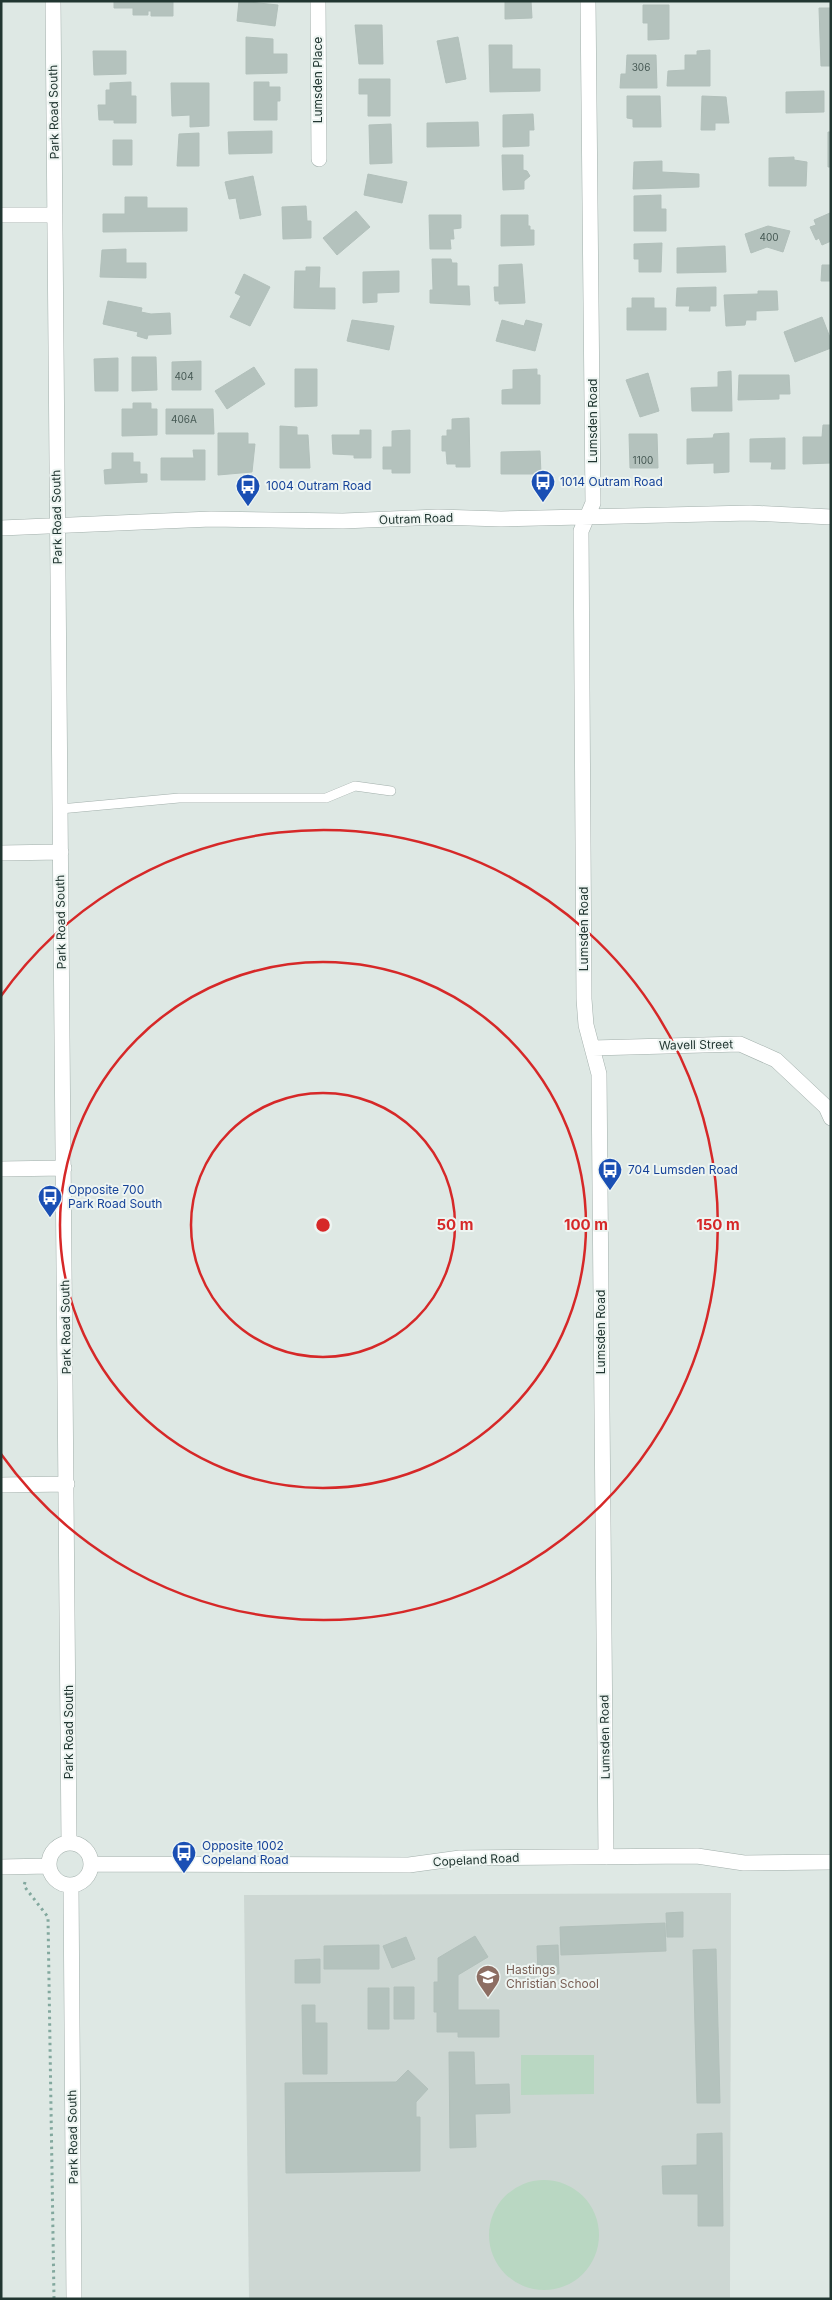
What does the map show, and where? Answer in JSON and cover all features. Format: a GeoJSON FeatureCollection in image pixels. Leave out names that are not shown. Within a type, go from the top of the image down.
{"type":"FeatureCollection","features":[{"type":"Feature","properties":{"kind":"street","name":"Park Road South"},"geometry":{"type":"LineString","coordinates":[[53,1],[69,1842]]}},
{"type":"Feature","properties":{"kind":"street","name":"Lumsden Place"},"geometry":{"type":"LineString","coordinates":[[318,1],[319,159]]}},
{"type":"Feature","properties":{"kind":"street","name":"Lumsden Road"},"geometry":{"type":"LineString","coordinates":[[588,1],[593,503],[581,531],[584,999],[586,1026],[599,1074],[606,1857]]}},
{"type":"Feature","properties":{"kind":"street"},"geometry":{"type":"LineString","coordinates":[[1,215],[55,215]]}},
{"type":"Feature","properties":{"kind":"street","name":"Outram Road"},"geometry":{"type":"LineString","coordinates":[[1,528],[211,519],[343,521],[438,517],[588,517],[750,512],[831,516]]}},
{"type":"Feature","properties":{"kind":"street"},"geometry":{"type":"LineString","coordinates":[[1,853],[60,852]]}},
{"type":"Feature","properties":{"kind":"street","name":"Wavell Street"},"geometry":{"type":"LineString","coordinates":[[593,1048],[740,1044],[776,1060],[826,1107],[831,1118]]}},
{"type":"Feature","properties":{"kind":"street"},"geometry":{"type":"LineString","coordinates":[[1,1169],[64,1168]]}},
{"type":"Feature","properties":{"kind":"street"},"geometry":{"type":"LineString","coordinates":[[1,1485],[67,1484]]}},
{"type":"Feature","properties":{"kind":"street"},"geometry":{"type":"LineString","coordinates":[[69,1842],[78,1843],[85,1848],[91,1864],[88,1876],[77,1884],[71,1885],[58,1882],[48,1866],[49,1858],[56,1847],[69,1842]]}},
{"type":"Feature","properties":{"kind":"street","name":"Copeland Road"},"geometry":{"type":"LineString","coordinates":[[91,1864],[409,1865],[460,1858],[697,1856],[744,1863],[831,1862]]}},
{"type":"Feature","properties":{"kind":"street"},"geometry":{"type":"LineString","coordinates":[[1,1867],[48,1866]]}},
{"type":"Feature","properties":{"kind":"street","name":"Park Road South"},"geometry":{"type":"LineString","coordinates":[[71,1885],[74,2299]]}},
{"type":"Feature","properties":{"kind":"lane"},"geometry":{"type":"LineString","coordinates":[[60,809],[179,798],[326,798],[355,786],[391,791]]}},
{"type":"Feature","properties":{"kind":"path"},"geometry":{"type":"LineString","coordinates":[[26,1866],[24,1886],[48,1917],[54,2299]]}},
{"type":"Feature","properties":{"kind":"shaded area","name":"Hastings Christian School"},"geometry":{"type":"Polygon","coordinates":[[[731,1893],[730,2299],[249,2299],[244,1895],[731,1893]]]}},
{"type":"Feature","properties":{"kind":"green space"},"geometry":{"type":"Polygon","coordinates":[[[521,2055],[594,2055],[594,2094],[521,2095],[521,2055]]]}},
{"type":"Feature","properties":{"kind":"green space"},"geometry":{"type":"Polygon","coordinates":[[[544,2180],[555,2181],[565,2185],[583,2196],[594,2214],[598,2224],[598,2246],[594,2256],[583,2274],[565,2285],[555,2289],[544,2290],[533,2289],[523,2285],[505,2274],[494,2256],[490,2246],[489,2235],[490,2224],[494,2214],[505,2196],[523,2185],[533,2181],[544,2180]]]}},
{"type":"Feature","properties":{"kind":"building"},"geometry":{"type":"Polygon","coordinates":[[[114,1],[173,1],[173,16],[151,16],[151,11],[148,11],[148,15],[133,15],[133,8],[114,8],[114,1]]]}},
{"type":"Feature","properties":{"kind":"building"},"geometry":{"type":"Polygon","coordinates":[[[239,1],[278,5],[275,26],[237,21],[239,1]]]}},
{"type":"Feature","properties":{"kind":"building"},"geometry":{"type":"Polygon","coordinates":[[[505,1],[531,1],[532,18],[505,19],[505,1]]]}},
{"type":"Feature","properties":{"kind":"building"},"geometry":{"type":"Polygon","coordinates":[[[643,5],[669,5],[669,39],[648,40],[648,23],[643,23],[643,5]]]}},
{"type":"Feature","properties":{"kind":"building"},"geometry":{"type":"Polygon","coordinates":[[[819,8],[831,8],[831,66],[821,66],[819,8]]]}},
{"type":"Feature","properties":{"kind":"building"},"geometry":{"type":"Polygon","coordinates":[[[355,25],[382,25],[383,64],[359,64],[355,25]]]}},
{"type":"Feature","properties":{"kind":"building"},"geometry":{"type":"Polygon","coordinates":[[[246,37],[273,39],[273,54],[287,54],[287,73],[246,74],[246,37]]]}},
{"type":"Feature","properties":{"kind":"building"},"geometry":{"type":"Polygon","coordinates":[[[458,37],[466,79],[446,83],[437,41],[458,37]]]}},
{"type":"Feature","properties":{"kind":"building"},"geometry":{"type":"Polygon","coordinates":[[[489,45],[512,45],[512,69],[540,69],[540,91],[490,92],[489,45]]]}},
{"type":"Feature","properties":{"kind":"building"},"geometry":{"type":"Polygon","coordinates":[[[710,50],[710,86],[667,86],[668,71],[685,70],[685,55],[697,55],[697,51],[710,50]]]}},
{"type":"Feature","properties":{"kind":"building"},"geometry":{"type":"Polygon","coordinates":[[[93,51],[126,51],[126,74],[94,75],[93,51]]]}},
{"type":"Feature","properties":{"kind":"building"},"geometry":{"type":"Polygon","coordinates":[[[627,55],[656,55],[657,88],[620,88],[621,74],[626,74],[627,55]]]}},
{"type":"Feature","properties":{"kind":"building"},"geometry":{"type":"Polygon","coordinates":[[[359,79],[390,79],[390,116],[368,116],[368,94],[359,94],[359,79]]]}},
{"type":"Feature","properties":{"kind":"building"},"geometry":{"type":"Polygon","coordinates":[[[131,82],[131,96],[136,96],[136,123],[114,123],[114,120],[99,120],[98,105],[106,105],[106,90],[110,90],[110,83],[131,82]]]}},
{"type":"Feature","properties":{"kind":"building"},"geometry":{"type":"Polygon","coordinates":[[[254,82],[269,82],[269,87],[280,87],[280,101],[277,101],[277,120],[254,120],[254,82]]]}},
{"type":"Feature","properties":{"kind":"building"},"geometry":{"type":"Polygon","coordinates":[[[171,83],[209,83],[209,126],[190,127],[190,115],[172,116],[171,83]]]}},
{"type":"Feature","properties":{"kind":"building"},"geometry":{"type":"Polygon","coordinates":[[[824,91],[824,112],[786,113],[786,92],[824,91]]]}},
{"type":"Feature","properties":{"kind":"building"},"geometry":{"type":"Polygon","coordinates":[[[627,96],[660,96],[661,127],[633,127],[633,119],[627,118],[627,96]]]}},
{"type":"Feature","properties":{"kind":"building"},"geometry":{"type":"Polygon","coordinates":[[[702,96],[726,97],[729,123],[715,123],[715,130],[701,130],[702,96]]]}},
{"type":"Feature","properties":{"kind":"building"},"geometry":{"type":"Polygon","coordinates":[[[533,114],[534,130],[529,130],[529,146],[503,147],[503,115],[533,114]]]}},
{"type":"Feature","properties":{"kind":"building"},"geometry":{"type":"Polygon","coordinates":[[[478,122],[479,146],[427,147],[427,123],[478,122]]]}},
{"type":"Feature","properties":{"kind":"building"},"geometry":{"type":"Polygon","coordinates":[[[391,124],[392,163],[370,164],[369,125],[391,124]]]}},
{"type":"Feature","properties":{"kind":"building"},"geometry":{"type":"Polygon","coordinates":[[[272,131],[272,153],[229,154],[228,132],[272,131]]]}},
{"type":"Feature","properties":{"kind":"building"},"geometry":{"type":"Polygon","coordinates":[[[828,132],[831,132],[831,167],[828,167],[828,132]]]}},
{"type":"Feature","properties":{"kind":"building"},"geometry":{"type":"Polygon","coordinates":[[[199,133],[199,166],[177,166],[179,134],[199,133]]]}},
{"type":"Feature","properties":{"kind":"building"},"geometry":{"type":"Polygon","coordinates":[[[113,140],[132,140],[132,165],[113,165],[113,140]]]}},
{"type":"Feature","properties":{"kind":"building"},"geometry":{"type":"Polygon","coordinates":[[[502,155],[523,155],[523,170],[527,171],[530,176],[524,181],[524,189],[503,190],[502,155]]]}},
{"type":"Feature","properties":{"kind":"building"},"geometry":{"type":"Polygon","coordinates":[[[794,157],[794,160],[807,162],[806,186],[769,186],[769,158],[794,157]]]}},
{"type":"Feature","properties":{"kind":"building"},"geometry":{"type":"Polygon","coordinates":[[[662,161],[662,172],[699,174],[699,187],[633,189],[634,162],[662,161]]]}},
{"type":"Feature","properties":{"kind":"building"},"geometry":{"type":"Polygon","coordinates":[[[368,174],[407,182],[402,203],[364,195],[368,174]]]}},
{"type":"Feature","properties":{"kind":"building"},"geometry":{"type":"Polygon","coordinates":[[[253,176],[261,215],[240,219],[236,198],[229,199],[225,182],[253,176]]]}},
{"type":"Feature","properties":{"kind":"building"},"geometry":{"type":"Polygon","coordinates":[[[661,195],[661,209],[666,209],[666,231],[634,231],[634,196],[661,195]]]}},
{"type":"Feature","properties":{"kind":"building"},"geometry":{"type":"Polygon","coordinates":[[[125,197],[147,197],[147,208],[187,208],[187,231],[103,232],[103,214],[125,214],[125,197]]]}},
{"type":"Feature","properties":{"kind":"building"},"geometry":{"type":"Polygon","coordinates":[[[306,206],[307,221],[311,221],[311,238],[283,239],[282,207],[306,206]]]}},
{"type":"Feature","properties":{"kind":"building"},"geometry":{"type":"Polygon","coordinates":[[[356,211],[370,227],[337,255],[323,238],[356,211]]]}},
{"type":"Feature","properties":{"kind":"building"},"geometry":{"type":"Polygon","coordinates":[[[830,213],[831,241],[822,245],[819,238],[816,240],[810,227],[816,225],[814,220],[830,213]]]}},
{"type":"Feature","properties":{"kind":"building"},"geometry":{"type":"Polygon","coordinates":[[[429,215],[461,215],[461,228],[453,229],[454,239],[450,239],[451,249],[430,249],[429,215]]]}},
{"type":"Feature","properties":{"kind":"building"},"geometry":{"type":"Polygon","coordinates":[[[501,215],[528,215],[528,226],[530,226],[530,230],[534,230],[534,245],[501,246],[501,215]]]}},
{"type":"Feature","properties":{"kind":"building"},"geometry":{"type":"Polygon","coordinates":[[[768,226],[790,231],[783,252],[767,247],[751,253],[745,234],[768,226]]]}},
{"type":"Feature","properties":{"kind":"building"},"geometry":{"type":"Polygon","coordinates":[[[662,243],[661,272],[639,272],[639,259],[634,259],[634,244],[662,243]]]}},
{"type":"Feature","properties":{"kind":"building"},"geometry":{"type":"Polygon","coordinates":[[[725,246],[726,272],[677,273],[677,248],[725,246]]]}},
{"type":"Feature","properties":{"kind":"building"},"geometry":{"type":"Polygon","coordinates":[[[126,249],[126,263],[146,263],[146,278],[100,277],[102,250],[126,249]]]}},
{"type":"Feature","properties":{"kind":"building"},"geometry":{"type":"Polygon","coordinates":[[[432,259],[451,259],[452,263],[457,263],[457,286],[469,286],[470,305],[430,303],[430,290],[433,290],[432,259]]]}},
{"type":"Feature","properties":{"kind":"building"},"geometry":{"type":"Polygon","coordinates":[[[522,264],[525,303],[499,304],[499,301],[495,301],[494,287],[499,287],[499,265],[522,264]]]}},
{"type":"Feature","properties":{"kind":"building"},"geometry":{"type":"Polygon","coordinates":[[[822,265],[831,265],[831,281],[821,281],[822,265]]]}},
{"type":"Feature","properties":{"kind":"building"},"geometry":{"type":"Polygon","coordinates":[[[306,267],[320,267],[319,288],[335,288],[335,309],[294,308],[295,271],[306,271],[306,267]]]}},
{"type":"Feature","properties":{"kind":"building"},"geometry":{"type":"Polygon","coordinates":[[[399,271],[399,292],[377,293],[377,302],[363,303],[363,272],[399,271]]]}},
{"type":"Feature","properties":{"kind":"building"},"geometry":{"type":"Polygon","coordinates":[[[244,274],[270,287],[250,326],[230,317],[241,296],[235,293],[244,274]]]}},
{"type":"Feature","properties":{"kind":"building"},"geometry":{"type":"Polygon","coordinates":[[[716,287],[716,306],[710,306],[710,311],[689,311],[690,306],[676,306],[677,288],[716,287]]]}},
{"type":"Feature","properties":{"kind":"building"},"geometry":{"type":"Polygon","coordinates":[[[758,291],[777,291],[778,310],[756,311],[756,320],[746,320],[745,325],[726,326],[724,295],[758,294],[758,291]]]}},
{"type":"Feature","properties":{"kind":"building"},"geometry":{"type":"Polygon","coordinates":[[[632,298],[654,298],[654,308],[666,308],[666,330],[627,330],[627,308],[632,308],[632,298]]]}},
{"type":"Feature","properties":{"kind":"building"},"geometry":{"type":"Polygon","coordinates":[[[108,301],[142,308],[141,312],[151,314],[170,313],[171,334],[148,335],[147,339],[137,336],[138,332],[103,324],[108,301]]]}},
{"type":"Feature","properties":{"kind":"building"},"geometry":{"type":"Polygon","coordinates":[[[822,317],[831,340],[831,348],[795,362],[784,332],[822,317]]]}},
{"type":"Feature","properties":{"kind":"building"},"geometry":{"type":"Polygon","coordinates":[[[352,320],[394,326],[389,350],[347,341],[352,320]]]}},
{"type":"Feature","properties":{"kind":"building"},"geometry":{"type":"Polygon","coordinates":[[[502,320],[524,326],[526,320],[542,324],[535,351],[496,341],[502,320]]]}},
{"type":"Feature","properties":{"kind":"building"},"geometry":{"type":"Polygon","coordinates":[[[132,357],[156,357],[157,390],[132,391],[132,357]]]}},
{"type":"Feature","properties":{"kind":"building"},"geometry":{"type":"Polygon","coordinates":[[[118,358],[118,391],[95,391],[94,359],[118,358]]]}},
{"type":"Feature","properties":{"kind":"building"},"geometry":{"type":"Polygon","coordinates":[[[201,361],[201,390],[172,390],[172,362],[201,361]]]}},
{"type":"Feature","properties":{"kind":"building"},"geometry":{"type":"Polygon","coordinates":[[[254,367],[265,384],[227,409],[215,391],[254,367]]]}},
{"type":"Feature","properties":{"kind":"building"},"geometry":{"type":"Polygon","coordinates":[[[295,369],[317,369],[317,406],[295,407],[295,369]]]}},
{"type":"Feature","properties":{"kind":"building"},"geometry":{"type":"Polygon","coordinates":[[[537,369],[537,375],[540,375],[540,404],[502,404],[502,390],[513,389],[513,370],[537,369]]]}},
{"type":"Feature","properties":{"kind":"building"},"geometry":{"type":"Polygon","coordinates":[[[731,371],[732,411],[692,411],[691,388],[718,387],[718,372],[731,371]]]}},
{"type":"Feature","properties":{"kind":"building"},"geometry":{"type":"Polygon","coordinates":[[[648,373],[659,411],[640,417],[626,380],[648,373]]]}},
{"type":"Feature","properties":{"kind":"building"},"geometry":{"type":"Polygon","coordinates":[[[739,375],[789,375],[790,394],[779,394],[779,399],[738,400],[739,375]]]}},
{"type":"Feature","properties":{"kind":"building"},"geometry":{"type":"Polygon","coordinates":[[[133,403],[151,403],[151,409],[157,409],[157,435],[122,436],[122,409],[133,409],[133,403]]]}},
{"type":"Feature","properties":{"kind":"building"},"geometry":{"type":"Polygon","coordinates":[[[166,409],[213,409],[214,434],[166,434],[166,409]]]}},
{"type":"Feature","properties":{"kind":"building"},"geometry":{"type":"Polygon","coordinates":[[[469,418],[470,467],[456,467],[456,464],[447,464],[446,451],[442,451],[442,436],[447,436],[447,430],[452,430],[452,419],[469,418]]]}},
{"type":"Feature","properties":{"kind":"building"},"geometry":{"type":"Polygon","coordinates":[[[823,425],[831,425],[831,463],[803,464],[803,437],[822,437],[823,425]]]}},
{"type":"Feature","properties":{"kind":"building"},"geometry":{"type":"Polygon","coordinates":[[[280,426],[297,427],[297,435],[308,435],[310,468],[280,468],[280,426]]]}},
{"type":"Feature","properties":{"kind":"building"},"geometry":{"type":"Polygon","coordinates":[[[360,430],[371,430],[371,458],[354,458],[354,455],[333,454],[332,435],[360,435],[360,430]]]}},
{"type":"Feature","properties":{"kind":"building"},"geometry":{"type":"Polygon","coordinates":[[[410,430],[410,473],[392,473],[392,469],[383,469],[383,447],[392,447],[392,431],[410,430]]]}},
{"type":"Feature","properties":{"kind":"building"},"geometry":{"type":"Polygon","coordinates":[[[218,433],[248,433],[248,444],[255,444],[252,472],[218,475],[218,433]]]}},
{"type":"Feature","properties":{"kind":"building"},"geometry":{"type":"Polygon","coordinates":[[[729,433],[729,472],[714,473],[714,463],[687,464],[687,439],[713,438],[714,434],[729,433]]]}},
{"type":"Feature","properties":{"kind":"building"},"geometry":{"type":"Polygon","coordinates":[[[629,434],[657,434],[658,468],[630,468],[629,434]]]}},
{"type":"Feature","properties":{"kind":"building"},"geometry":{"type":"Polygon","coordinates":[[[785,438],[785,469],[771,469],[772,462],[750,462],[750,439],[785,438]]]}},
{"type":"Feature","properties":{"kind":"building"},"geometry":{"type":"Polygon","coordinates":[[[193,450],[205,450],[205,480],[161,480],[161,458],[194,458],[193,450]]]}},
{"type":"Feature","properties":{"kind":"building"},"geometry":{"type":"Polygon","coordinates":[[[540,451],[541,474],[501,474],[501,452],[540,451]]]}},
{"type":"Feature","properties":{"kind":"building"},"geometry":{"type":"Polygon","coordinates":[[[112,453],[133,453],[133,462],[140,462],[140,474],[147,474],[147,482],[105,484],[104,470],[112,469],[112,453]]]}},
{"type":"Feature","properties":{"kind":"building"},"geometry":{"type":"Polygon","coordinates":[[[683,1912],[683,1937],[667,1937],[666,1913],[683,1912]]]}},
{"type":"Feature","properties":{"kind":"building"},"geometry":{"type":"Polygon","coordinates":[[[665,1923],[666,1951],[561,1955],[560,1927],[665,1923]]]}},
{"type":"Feature","properties":{"kind":"building"},"geometry":{"type":"Polygon","coordinates":[[[475,1936],[488,1957],[458,1975],[458,2010],[499,2010],[499,2037],[458,2037],[458,2032],[437,2032],[437,2012],[434,2012],[434,1982],[438,1982],[438,1958],[475,1936]]]}},
{"type":"Feature","properties":{"kind":"building"},"geometry":{"type":"Polygon","coordinates":[[[406,1937],[415,1959],[392,1968],[383,1946],[406,1937]]]}},
{"type":"Feature","properties":{"kind":"building"},"geometry":{"type":"Polygon","coordinates":[[[379,1945],[379,1969],[324,1969],[324,1946],[379,1945]]]}},
{"type":"Feature","properties":{"kind":"building"},"geometry":{"type":"Polygon","coordinates":[[[558,1945],[559,1974],[538,1975],[537,1946],[558,1945]]]}},
{"type":"Feature","properties":{"kind":"building"},"geometry":{"type":"Polygon","coordinates":[[[716,1949],[720,2103],[697,2103],[693,1950],[716,1949]]]}},
{"type":"Feature","properties":{"kind":"building"},"geometry":{"type":"Polygon","coordinates":[[[320,1959],[320,1983],[295,1983],[295,1960],[320,1959]]]}},
{"type":"Feature","properties":{"kind":"building"},"geometry":{"type":"Polygon","coordinates":[[[394,1987],[414,1987],[414,2019],[394,2019],[394,1987]]]}},
{"type":"Feature","properties":{"kind":"building"},"geometry":{"type":"Polygon","coordinates":[[[368,1988],[389,1988],[389,2029],[368,2029],[368,1988]]]}},
{"type":"Feature","properties":{"kind":"building"},"geometry":{"type":"Polygon","coordinates":[[[302,2005],[315,2005],[315,2023],[327,2023],[327,2074],[303,2074],[302,2005]]]}},
{"type":"Feature","properties":{"kind":"building"},"geometry":{"type":"Polygon","coordinates":[[[449,2052],[474,2052],[475,2085],[509,2084],[510,2113],[475,2114],[476,2147],[450,2148],[449,2052]]]}},
{"type":"Feature","properties":{"kind":"building"},"geometry":{"type":"Polygon","coordinates":[[[408,2070],[428,2089],[416,2102],[416,2117],[420,2117],[420,2171],[286,2173],[285,2083],[396,2082],[408,2070]]]}},
{"type":"Feature","properties":{"kind":"building"},"geometry":{"type":"Polygon","coordinates":[[[722,2133],[723,2226],[698,2226],[698,2194],[663,2194],[662,2166],[697,2165],[697,2134],[722,2133]]]}},
{"type":"Feature","properties":{"kind":"place","name":"1014 Outram Road"},"geometry":{"type":"Point","coordinates":[543,503]}},
{"type":"Feature","properties":{"kind":"place","name":"1004 Outram Road"},"geometry":{"type":"Point","coordinates":[248,507]}},
{"type":"Feature","properties":{"kind":"place","name":"704 Lumsden Road"},"geometry":{"type":"Point","coordinates":[610,1191]}},
{"type":"Feature","properties":{"kind":"place","name":"Opposite 700 Park Road South"},"geometry":{"type":"Point","coordinates":[50,1218]}},
{"type":"Feature","properties":{"kind":"place","name":"Opposite 1002 Copeland Road"},"geometry":{"type":"Point","coordinates":[184,1874]}},
{"type":"Feature","properties":{"kind":"place","name":"Hastings Christian School"},"geometry":{"type":"Point","coordinates":[488,1998]}}]}
